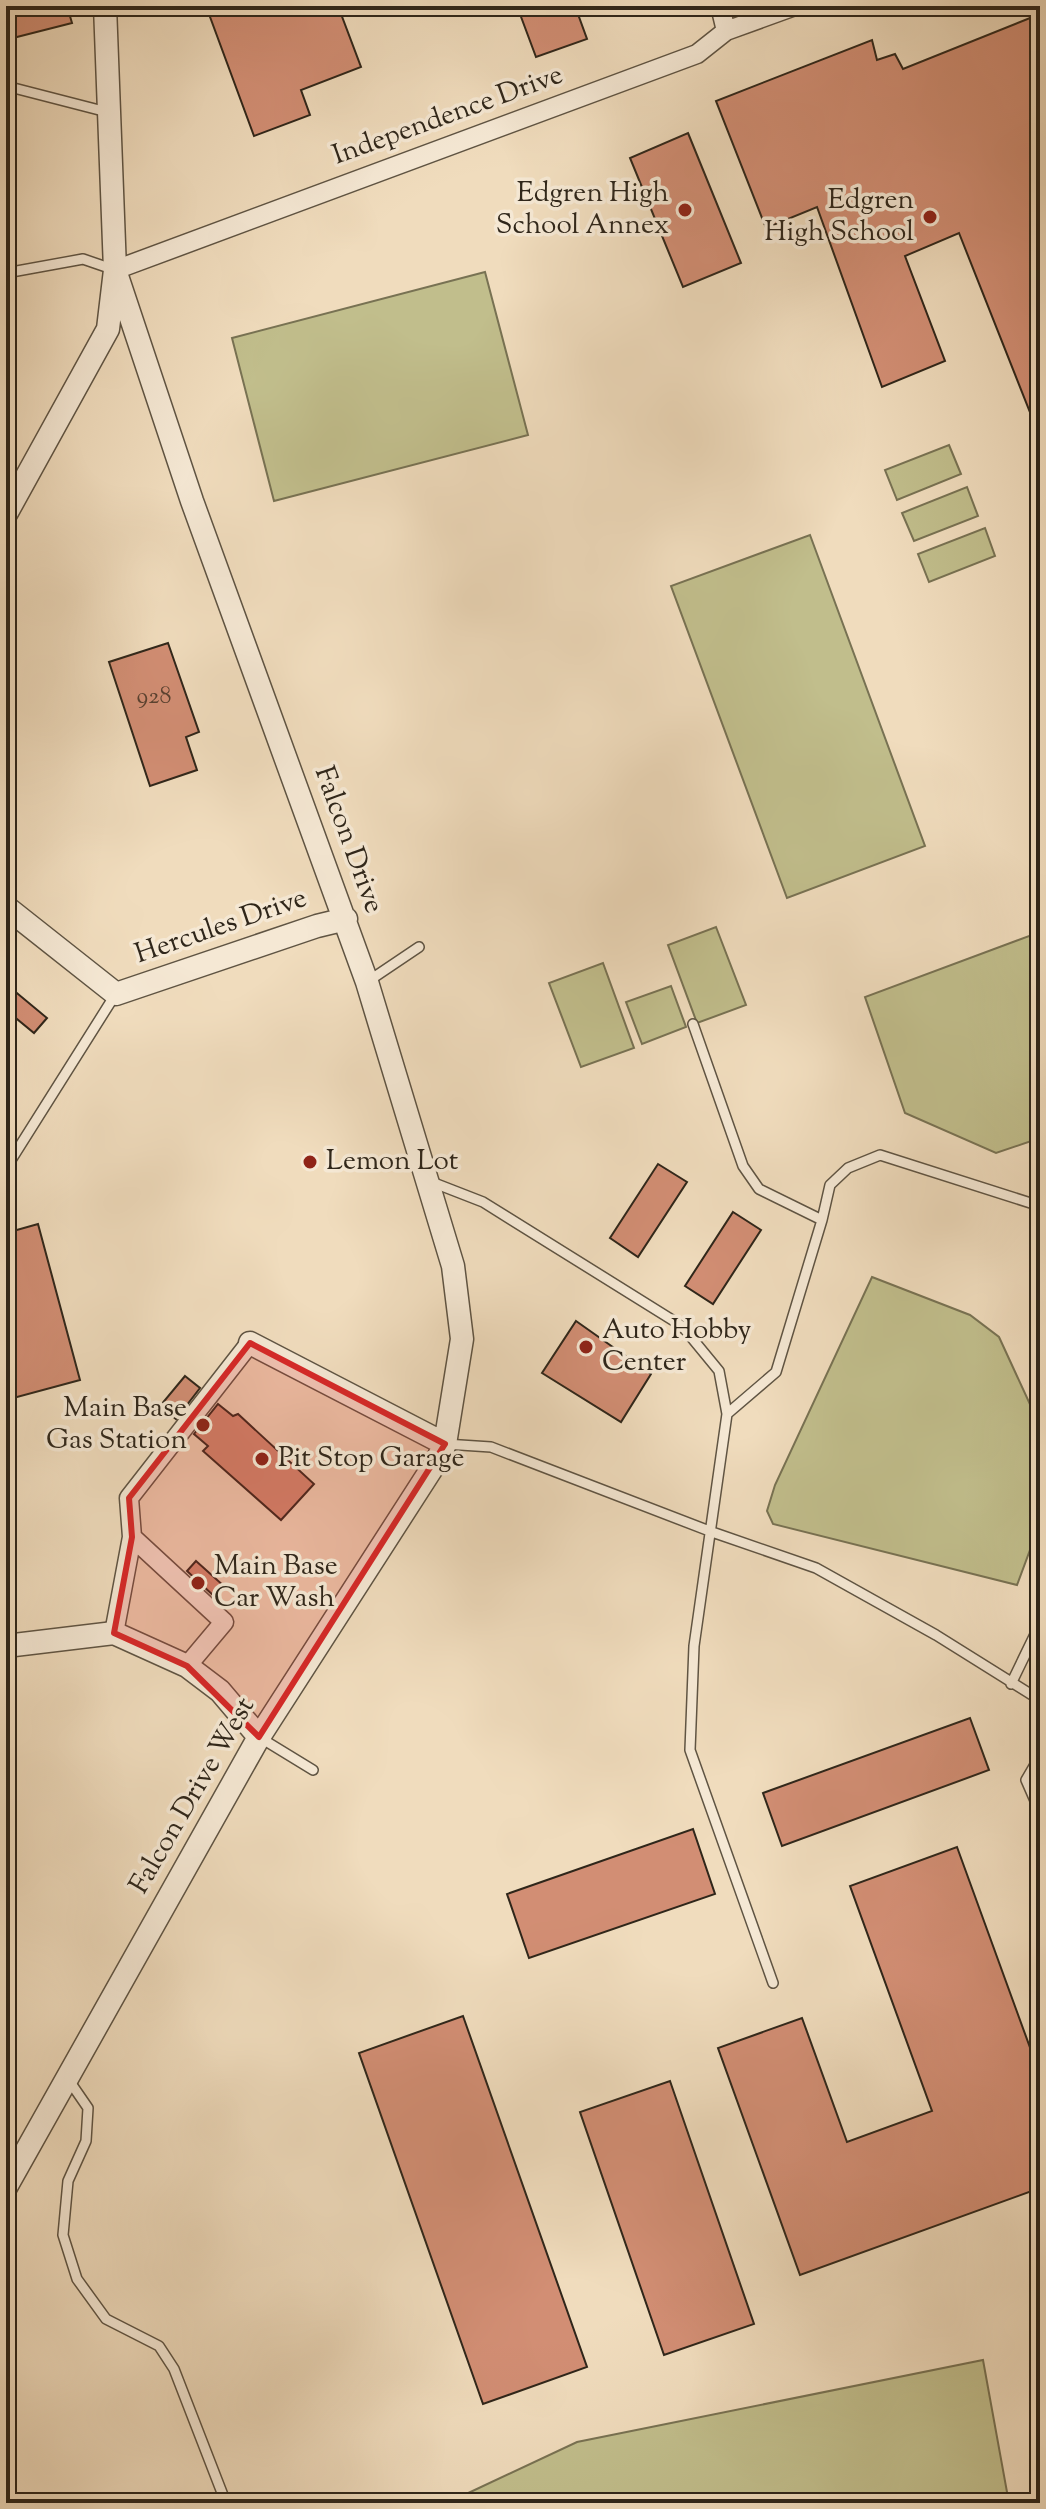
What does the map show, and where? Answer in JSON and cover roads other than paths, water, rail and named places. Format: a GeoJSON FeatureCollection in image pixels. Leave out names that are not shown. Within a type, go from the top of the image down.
{"type":"FeatureCollection","features":[{"type":"Feature","properties":{"kind":"street"},"geometry":{"type":"LineString","coordinates":[[6,514],[108,329],[115,270],[105,6]]}},
{"type":"Feature","properties":{"kind":"street"},"geometry":{"type":"LineString","coordinates":[[720,6],[726,31]]}},
{"type":"Feature","properties":{"kind":"street","name":"Independence Drive"},"geometry":{"type":"LineString","coordinates":[[115,270],[697,54],[726,31],[795,6]]}},
{"type":"Feature","properties":{"kind":"street","name":"Falcon Drive"},"geometry":{"type":"LineString","coordinates":[[115,270],[192,501],[346,919],[453,1266],[462,1339],[445,1444]]}},
{"type":"Feature","properties":{"kind":"street"},"geometry":{"type":"LineString","coordinates":[[6,907],[116,994]]}},
{"type":"Feature","properties":{"kind":"street","name":"Hercules Drive"},"geometry":{"type":"LineString","coordinates":[[116,994],[346,919]]}},
{"type":"Feature","properties":{"kind":"street"},"geometry":{"type":"LineString","coordinates":[[114,1633],[132,1537],[129,1498],[250,1343],[445,1444]]}},
{"type":"Feature","properties":{"kind":"street","name":"Falcon Drive West"},"geometry":{"type":"LineString","coordinates":[[6,2187],[259,1737],[445,1444]]}},
{"type":"Feature","properties":{"kind":"street"},"geometry":{"type":"LineString","coordinates":[[132,1537],[224,1622],[187,1666]]}},
{"type":"Feature","properties":{"kind":"street"},"geometry":{"type":"LineString","coordinates":[[6,1646],[114,1633],[187,1666],[220,1691],[259,1737]]}},
{"type":"Feature","properties":{"kind":"lane"},"geometry":{"type":"LineString","coordinates":[[6,85],[110,113]]}},
{"type":"Feature","properties":{"kind":"lane"},"geometry":{"type":"LineString","coordinates":[[6,273],[83,259],[115,270]]}},
{"type":"Feature","properties":{"kind":"lane"},"geometry":{"type":"LineString","coordinates":[[367,982],[419,947]]}},
{"type":"Feature","properties":{"kind":"lane"},"geometry":{"type":"LineString","coordinates":[[6,1168],[116,994]]}},
{"type":"Feature","properties":{"kind":"lane"},"geometry":{"type":"LineString","coordinates":[[693,1024],[743,1166],[759,1189],[822,1220]]}},
{"type":"Feature","properties":{"kind":"lane"},"geometry":{"type":"LineString","coordinates":[[727,1414],[776,1372],[830,1185],[848,1168],[880,1155],[1040,1206]]}},
{"type":"Feature","properties":{"kind":"lane"},"geometry":{"type":"LineString","coordinates":[[429,1181],[483,1202],[682,1326],[719,1371],[727,1414],[694,1646],[690,1750],[773,1983]]}},
{"type":"Feature","properties":{"kind":"lane"},"geometry":{"type":"LineString","coordinates":[[445,1444],[491,1447],[712,1532],[816,1568],[936,1635],[1040,1700]]}},
{"type":"Feature","properties":{"kind":"lane"},"geometry":{"type":"LineString","coordinates":[[1011,1684],[1040,1624]]}},
{"type":"Feature","properties":{"kind":"lane"},"geometry":{"type":"LineString","coordinates":[[259,1737],[313,1770]]}},
{"type":"Feature","properties":{"kind":"lane"},"geometry":{"type":"LineString","coordinates":[[1040,1756],[1026,1780],[1040,1812]]}},
{"type":"Feature","properties":{"kind":"lane"},"geometry":{"type":"LineString","coordinates":[[67,2077],[88,2108],[86,2141],[68,2181],[63,2235],[77,2279],[106,2319],[159,2346],[174,2369],[226,2503]]}},
{"type":"Feature","properties":{"kind":"place","name":"Edgren High School Annex"},"geometry":{"type":"Point","coordinates":[685,210]}},
{"type":"Feature","properties":{"kind":"place","name":"Edgren High School"},"geometry":{"type":"Point","coordinates":[930,217]}},
{"type":"Feature","properties":{"kind":"place","name":"Lemon Lot"},"geometry":{"type":"Point","coordinates":[310,1162]}},
{"type":"Feature","properties":{"kind":"place","name":"Auto Hobby Center"},"geometry":{"type":"Point","coordinates":[586,1347]}},
{"type":"Feature","properties":{"kind":"place","name":"Main Base Gas Station"},"geometry":{"type":"Point","coordinates":[203,1425]}},
{"type":"Feature","properties":{"kind":"place","name":"Pit Stop Garage"},"geometry":{"type":"Point","coordinates":[262,1459]}},
{"type":"Feature","properties":{"kind":"place","name":"Main Base Car Wash"},"geometry":{"type":"Point","coordinates":[198,1583]}}]}
